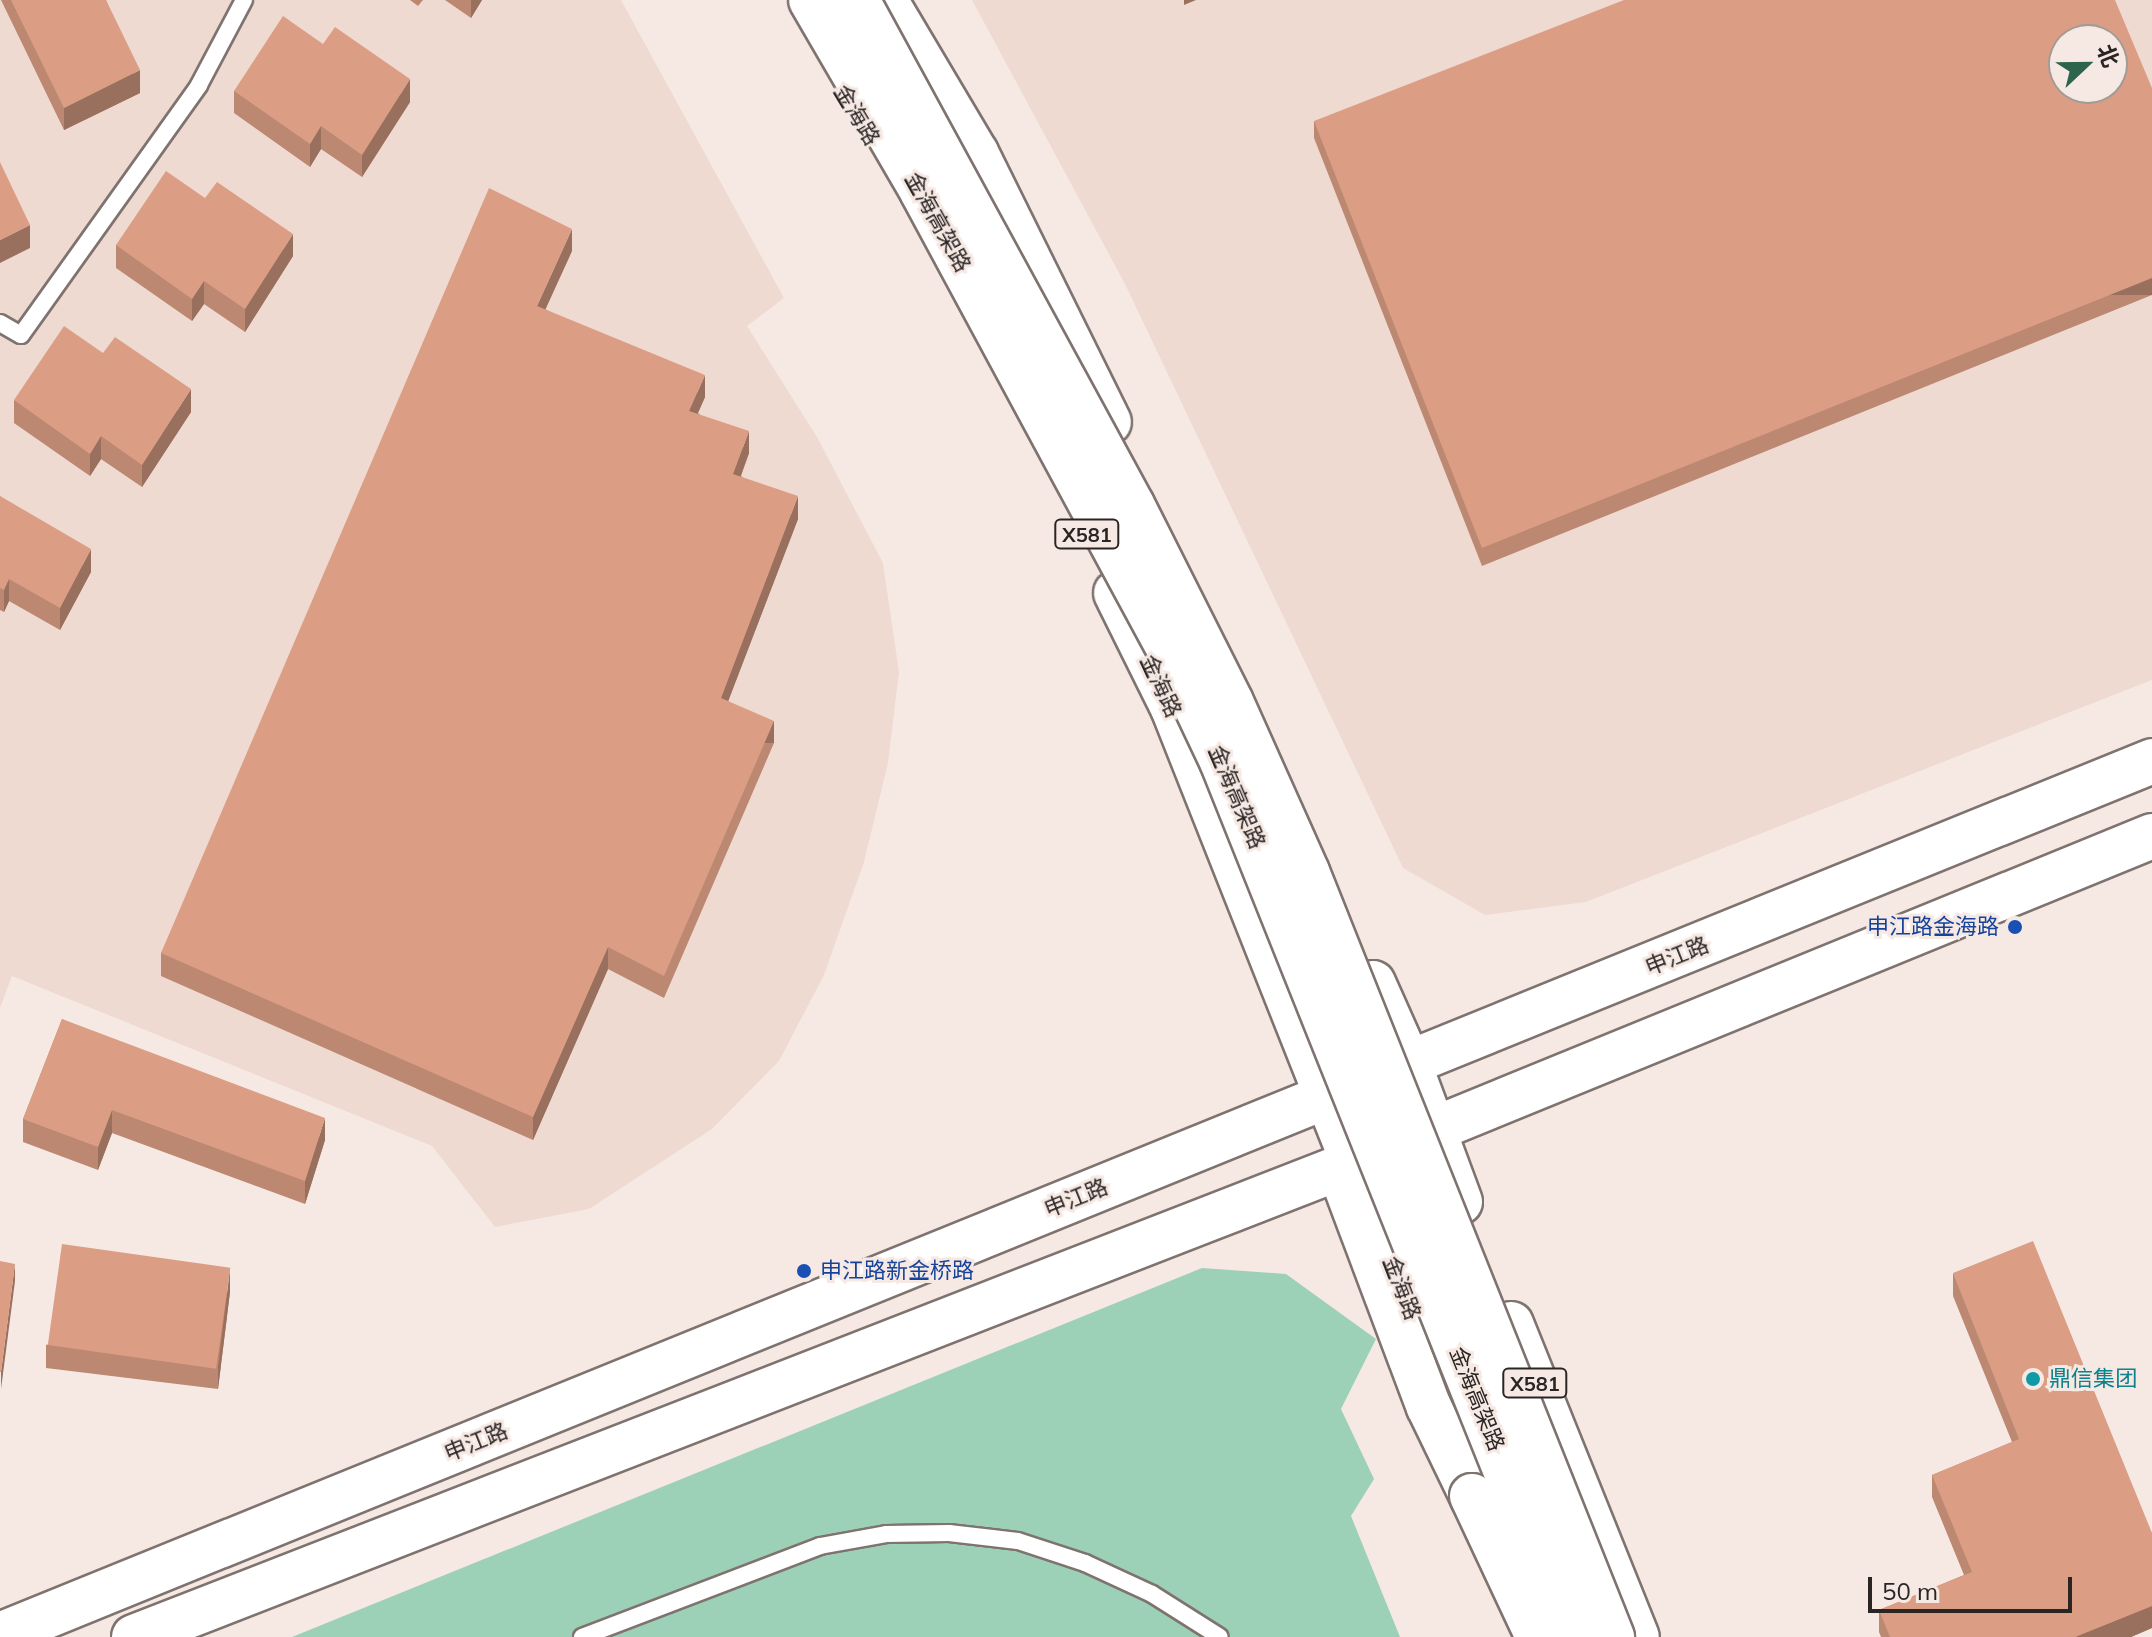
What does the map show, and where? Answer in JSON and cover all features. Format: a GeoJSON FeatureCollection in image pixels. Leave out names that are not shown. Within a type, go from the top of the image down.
{"type":"FeatureCollection","features":[{"type":"Feature","properties":{"kind":"main road","name":"金海路"},"geometry":{"type":"LineString","coordinates":[[787,0],[1017,392],[1173,708],[1330,1096],[1346,1165],[1538,1637]]}},
{"type":"Feature","properties":{"kind":"main road","name":"金海高架路"},"geometry":{"type":"LineString","coordinates":[[811,0],[922,191],[1162,635],[1222,761],[1572,1637]]}},
{"type":"Feature","properties":{"kind":"main road","name":"金海高架路"},"geometry":{"type":"LineString","coordinates":[[857,0],[1117,478],[1231,702],[1307,872],[1612,1637]]}},
{"type":"Feature","properties":{"kind":"main road","name":"X581"},"geometry":{"type":"LineString","coordinates":[[885,0],[976,153],[1246,698],[1409,1064],[1637,1637]]}},
{"type":"Feature","properties":{"kind":"main road","name":"申江路"},"geometry":{"type":"LineString","coordinates":[[0,1635],[2152,761]]}},
{"type":"Feature","properties":{"kind":"main road"},"geometry":{"type":"LineString","coordinates":[[134,1637],[1346,1165],[2152,836]]}},
{"type":"Feature","properties":{"kind":"main road"},"geometry":{"type":"LineString","coordinates":[[1346,1165],[1429,1407],[1538,1637]]}},
{"type":"Feature","properties":{"kind":"lane"},"geometry":{"type":"LineString","coordinates":[[0,323],[21,335],[199,85],[244,0]]}},
{"type":"Feature","properties":{"kind":"lane"},"geometry":{"type":"LineString","coordinates":[[582,1637],[820,1546],[886,1534],[949,1533],[1018,1541],[1085,1563],[1163,1601],[1220,1637]]}},
{"type":"Feature","properties":{"kind":"shaded area"},"geometry":{"type":"Polygon","coordinates":[[[0,0],[621,0],[784,298],[747,326],[817,437],[883,563],[899,672],[888,763],[864,862],[824,975],[779,1061],[712,1129],[589,1209],[495,1227],[432,1146],[12,976],[0,1008],[0,0]]]}},
{"type":"Feature","properties":{"kind":"shaded area"},"geometry":{"type":"Polygon","coordinates":[[[972,0],[2152,0],[2152,680],[1586,902],[1485,915],[1403,868],[1125,284],[972,0]]]}},
{"type":"Feature","properties":{"kind":"green space"},"geometry":{"type":"Polygon","coordinates":[[[1202,1268],[1286,1274],[1376,1339],[1341,1409],[1374,1479],[1351,1516],[1400,1637],[292,1637],[1202,1268]]]}},
{"type":"Feature","properties":{"kind":"building"},"geometry":{"type":"Polygon","coordinates":[[[11,0],[106,0],[140,70],[64,108],[11,0]]]}},
{"type":"Feature","properties":{"kind":"building"},"geometry":{"type":"Polygon","coordinates":[[[1624,0],[2115,0],[2125,24],[2048,24],[2048,104],[2128,104],[2128,31],[2152,88],[2152,278],[1482,548],[1314,121],[1624,0]]]}},
{"type":"Feature","properties":{"kind":"building"},"geometry":{"type":"Polygon","coordinates":[[[283,16],[323,44],[335,27],[410,79],[362,155],[321,126],[310,144],[234,91],[283,16]]]}},
{"type":"Feature","properties":{"kind":"building"},"geometry":{"type":"Polygon","coordinates":[[[0,162],[30,225],[0,240],[0,162]]]}},
{"type":"Feature","properties":{"kind":"building"},"geometry":{"type":"Polygon","coordinates":[[[166,171],[205,198],[217,182],[293,234],[245,309],[204,281],[192,299],[116,245],[166,171]]]}},
{"type":"Feature","properties":{"kind":"building"},"geometry":{"type":"Polygon","coordinates":[[[489,188],[572,229],[537,306],[705,375],[689,411],[749,431],[733,474],[798,496],[721,698],[774,721],[664,976],[608,947],[533,1117],[161,953],[489,188]]]}},
{"type":"Feature","properties":{"kind":"building"},"geometry":{"type":"Polygon","coordinates":[[[64,326],[103,353],[115,337],[191,389],[142,465],[101,436],[90,454],[14,400],[64,326]]]}},
{"type":"Feature","properties":{"kind":"building"},"geometry":{"type":"Polygon","coordinates":[[[0,496],[91,549],[60,608],[9,579],[4,590],[0,588],[0,496]]]}},
{"type":"Feature","properties":{"kind":"building"},"geometry":{"type":"Polygon","coordinates":[[[62,1019],[325,1118],[305,1181],[112,1110],[98,1147],[23,1119],[62,1019]]]}},
{"type":"Feature","properties":{"kind":"building","name":"鼎信集团"},"geometry":{"type":"Polygon","coordinates":[[[2033,1241],[2152,1533],[2152,1606],[2075,1637],[1890,1637],[1879,1610],[1972,1572],[1932,1475],[2019,1439],[1953,1273],[2033,1241]]]}},
{"type":"Feature","properties":{"kind":"building"},"geometry":{"type":"Polygon","coordinates":[[[62,1244],[230,1268],[216,1369],[48,1345],[62,1244]]]}},
{"type":"Feature","properties":{"kind":"building"},"geometry":{"type":"Polygon","coordinates":[[[0,1261],[15,1264],[1,1372],[0,1372],[0,1261]]]}},
{"type":"Feature","properties":{"kind":"place","name":"申江路金海路"},"geometry":{"type":"Point","coordinates":[2015,927]}},
{"type":"Feature","properties":{"kind":"place","name":"申江路新金桥路"},"geometry":{"type":"Point","coordinates":[804,1271]}},
{"type":"Feature","properties":{"kind":"place","name":"鼎信集团"},"geometry":{"type":"Point","coordinates":[2033,1379]}}]}
